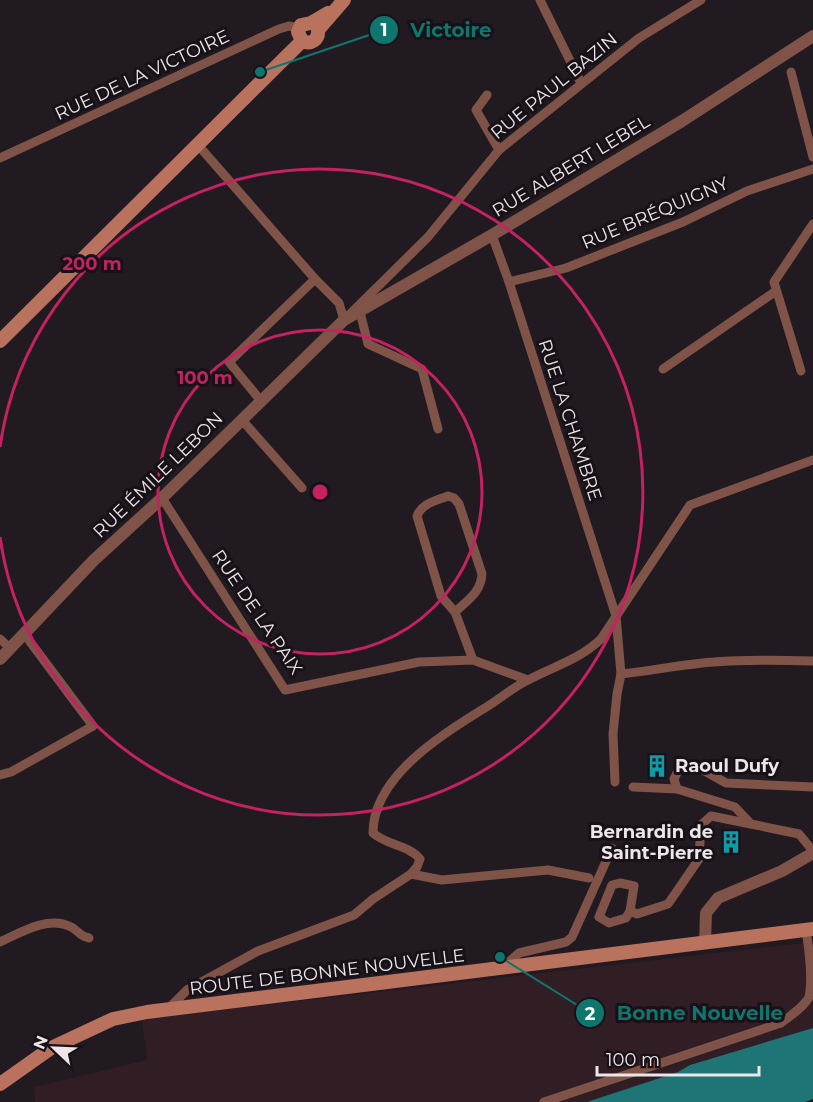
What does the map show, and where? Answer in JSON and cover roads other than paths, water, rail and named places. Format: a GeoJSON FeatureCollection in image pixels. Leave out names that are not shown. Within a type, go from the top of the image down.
{"type":"FeatureCollection","features":[{"type":"Feature","properties":{"kind":"main road"},"geometry":{"type":"LineString","coordinates":[[0,341],[198,145],[308,31],[339,4]]}},
{"type":"Feature","properties":{"kind":"main road","name":"ROUTE DE BONNE NOUVELLE"},"geometry":{"type":"LineString","coordinates":[[0,1084],[51,1048],[113,1019],[166,1010],[809,930]]}},
{"type":"Feature","properties":{"kind":"street"},"geometry":{"type":"LineString","coordinates":[[540,0],[581,83]]}},
{"type":"Feature","properties":{"kind":"street","name":"RUE PAUL BAZIN"},"geometry":{"type":"LineString","coordinates":[[344,320],[429,237],[500,150],[639,38],[701,0]]}},
{"type":"Feature","properties":{"kind":"street","name":"RUE DE LA VICTOIRE"},"geometry":{"type":"LineString","coordinates":[[0,158],[279,29],[290,26],[308,31]]}},
{"type":"Feature","properties":{"kind":"street","name":"RUE ALBERT LEBEL"},"geometry":{"type":"LineString","coordinates":[[344,320],[492,235],[682,121],[813,36]]}},
{"type":"Feature","properties":{"kind":"street"},"geometry":{"type":"LineString","coordinates":[[791,72],[813,157]]}},
{"type":"Feature","properties":{"kind":"street"},"geometry":{"type":"LineString","coordinates":[[487,95],[476,110],[500,150]]}},
{"type":"Feature","properties":{"kind":"street"},"geometry":{"type":"LineString","coordinates":[[198,145],[315,279],[339,303],[344,320]]}},
{"type":"Feature","properties":{"kind":"street","name":"RUE BRÉQUIGNY"},"geometry":{"type":"LineString","coordinates":[[509,282],[566,268],[683,222],[747,191],[813,169]]}},
{"type":"Feature","properties":{"kind":"street"},"geometry":{"type":"LineString","coordinates":[[801,372],[774,282],[813,224]]}},
{"type":"Feature","properties":{"kind":"street","name":"RUE LA CHAMBRE"},"geometry":{"type":"LineString","coordinates":[[492,235],[616,616],[621,674],[616,694],[613,734],[615,782]]}},
{"type":"Feature","properties":{"kind":"street"},"geometry":{"type":"LineString","coordinates":[[261,401],[229,362],[315,279]]}},
{"type":"Feature","properties":{"kind":"street"},"geometry":{"type":"LineString","coordinates":[[663,369],[776,291]]}},
{"type":"Feature","properties":{"kind":"street"},"geometry":{"type":"LineString","coordinates":[[360,312],[368,344],[422,369],[438,429]]}},
{"type":"Feature","properties":{"kind":"street","name":"RUE ÉMILE LEBON"},"geometry":{"type":"LineString","coordinates":[[0,659],[94,560],[162,498],[344,320]]}},
{"type":"Feature","properties":{"kind":"street"},"geometry":{"type":"LineString","coordinates":[[242,420],[302,488]]}},
{"type":"Feature","properties":{"kind":"street"},"geometry":{"type":"LineString","coordinates":[[166,1010],[187,990],[258,951],[354,915],[373,899],[411,874],[420,859],[409,850],[381,840],[373,833],[373,822],[380,800],[394,779],[412,760],[455,727],[528,680],[587,652],[601,639],[690,505],[813,460]]}},
{"type":"Feature","properties":{"kind":"street"},"geometry":{"type":"LineString","coordinates":[[455,612],[474,595],[482,582],[482,574],[459,504],[454,498],[448,496],[426,505],[417,516],[441,596],[455,612],[473,660]]}},
{"type":"Feature","properties":{"kind":"street","name":"RUE DE LA PAIX"},"geometry":{"type":"LineString","coordinates":[[162,498],[285,690],[419,662],[473,660],[528,680]]}},
{"type":"Feature","properties":{"kind":"street"},"geometry":{"type":"LineString","coordinates":[[0,775],[11,772],[93,726],[25,635]]}},
{"type":"Feature","properties":{"kind":"street"},"geometry":{"type":"LineString","coordinates":[[0,639],[10,648]]}},
{"type":"Feature","properties":{"kind":"street"},"geometry":{"type":"LineString","coordinates":[[621,674],[660,671],[712,662],[813,661]]}},
{"type":"Feature","properties":{"kind":"street"},"geometry":{"type":"LineString","coordinates":[[677,789],[674,779],[679,770],[696,766],[726,783],[813,787]]}},
{"type":"Feature","properties":{"kind":"street"},"geometry":{"type":"LineString","coordinates":[[633,787],[677,789],[735,807],[751,824]]}},
{"type":"Feature","properties":{"kind":"street"},"geometry":{"type":"LineString","coordinates":[[630,911],[637,914],[668,904],[699,859],[701,825],[711,816],[799,834],[813,852],[782,871],[718,898],[706,913],[705,943]]}},
{"type":"Feature","properties":{"kind":"street"},"geometry":{"type":"LineString","coordinates":[[501,968],[519,953],[566,942],[572,937],[612,848]]}},
{"type":"Feature","properties":{"kind":"street"},"geometry":{"type":"LineString","coordinates":[[411,874],[442,880],[548,870],[589,878]]}},
{"type":"Feature","properties":{"kind":"street"},"geometry":{"type":"LineString","coordinates":[[620,883],[634,886],[630,911],[626,918],[609,923],[599,917],[612,885],[620,883]]}},
{"type":"Feature","properties":{"kind":"street"},"geometry":{"type":"LineString","coordinates":[[0,942],[34,927],[55,923],[71,926],[81,937],[89,938]]}},
{"type":"Feature","properties":{"kind":"street"},"geometry":{"type":"LineString","coordinates":[[544,1102],[781,1023],[808,997],[812,971],[809,930]]}},
{"type":"Feature","properties":{"kind":"water"},"geometry":{"type":"Polygon","coordinates":[[[813,1028],[813,1099],[805,1102],[587,1102],[678,1072],[690,1065],[813,1028]]]}},
{"type":"Feature","properties":{"kind":"place","name":"Victoire"},"geometry":{"type":"Point","coordinates":[260,72]}},
{"type":"Feature","properties":{"kind":"place","name":"Raoul Dufy"},"geometry":{"type":"Point","coordinates":[657,766]}},
{"type":"Feature","properties":{"kind":"place","name":"Bernardin de Saint-Pierre"},"geometry":{"type":"Point","coordinates":[731,842]}},
{"type":"Feature","properties":{"kind":"place","name":"Bonne Nouvelle"},"geometry":{"type":"Point","coordinates":[500,957]}}]}
